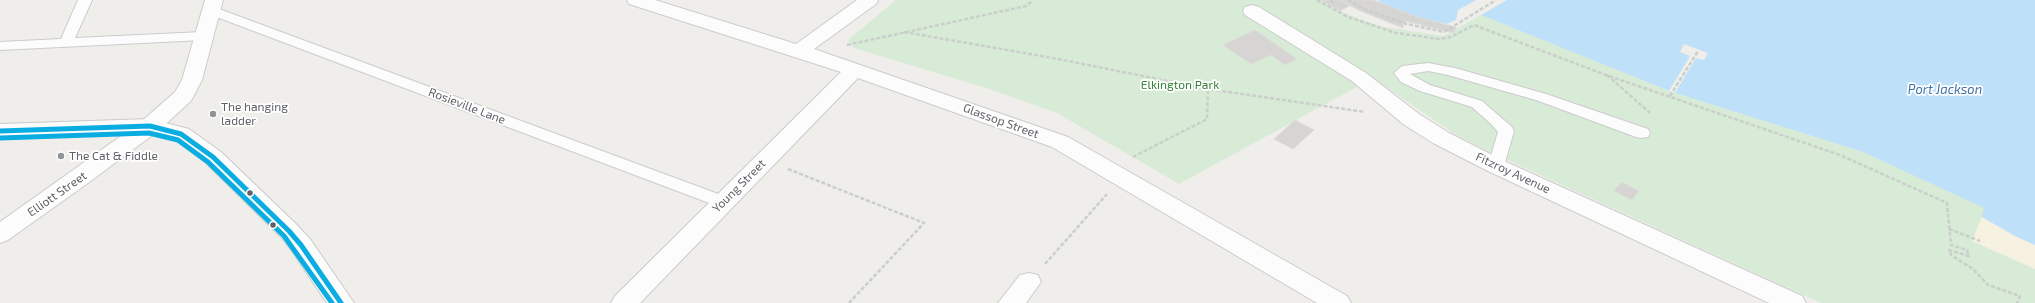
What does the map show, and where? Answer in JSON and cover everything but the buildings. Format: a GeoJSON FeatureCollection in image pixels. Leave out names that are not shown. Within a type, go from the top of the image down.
{"type":"FeatureCollection","features":[{"type":"Feature","properties":{"kind":"street","name":"Glassop Street"},"geometry":{"type":"LineString","coordinates":[[636,0],[855,70],[1060,142],[1338,303]]}},
{"type":"Feature","properties":{"kind":"street"},"geometry":{"type":"LineString","coordinates":[[804,53],[870,0]]}},
{"type":"Feature","properties":{"kind":"street","name":"Elliott Street"},"geometry":{"type":"LineString","coordinates":[[0,234],[80,178],[150,126],[184,96],[192,80],[203,36],[213,5]]}},
{"type":"Feature","properties":{"kind":"street","name":"Fitzroy Avenue"},"geometry":{"type":"LineString","coordinates":[[1252,10],[1359,77],[1425,129],[1496,166],[1793,303]]}},
{"type":"Feature","properties":{"kind":"street","name":"Young Street"},"geometry":{"type":"LineString","coordinates":[[624,303],[855,70]]}},
{"type":"Feature","properties":{"kind":"street"},"geometry":{"type":"LineString","coordinates":[[0,131],[150,126],[181,134],[213,157],[302,245],[341,303]]}},
{"type":"Feature","properties":{"kind":"street"},"geometry":{"type":"LineString","coordinates":[[1011,303],[1029,282]]}},
{"type":"Feature","properties":{"kind":"lane"},"geometry":{"type":"LineString","coordinates":[[66,43],[85,0]]}},
{"type":"Feature","properties":{"kind":"lane","name":"Rosieville Lane"},"geometry":{"type":"LineString","coordinates":[[213,5],[723,202]]}},
{"type":"Feature","properties":{"kind":"lane"},"geometry":{"type":"LineString","coordinates":[[0,46],[203,36]]}},
{"type":"Feature","properties":{"kind":"lane"},"geometry":{"type":"LineString","coordinates":[[1496,166],[1506,132],[1495,119],[1477,104],[1424,88],[1406,79],[1401,72],[1407,69],[1428,67],[1450,71],[1541,97],[1642,133]]}},
{"type":"Feature","properties":{"kind":"path"},"geometry":{"type":"LineString","coordinates":[[804,53],[1026,6],[1032,0]]}},
{"type":"Feature","properties":{"kind":"path"},"geometry":{"type":"LineString","coordinates":[[1317,0],[1348,17],[1396,33],[1439,39],[1451,37],[1474,25],[1606,74],[1840,155],[1947,203],[1951,245],[1967,250],[1969,256],[1950,250],[1951,255],[1973,269],[1988,285],[2020,296],[2017,303]]}},
{"type":"Feature","properties":{"kind":"path"},"geometry":{"type":"LineString","coordinates":[[1330,0],[1333,2],[1336,0]]}},
{"type":"Feature","properties":{"kind":"path"},"geometry":{"type":"LineString","coordinates":[[1348,0],[1366,10],[1407,24],[1444,32],[1496,0]]}},
{"type":"Feature","properties":{"kind":"path"},"geometry":{"type":"LineString","coordinates":[[904,32],[1053,58],[1208,89],[1367,112]]}},
{"type":"Feature","properties":{"kind":"path"},"geometry":{"type":"LineString","coordinates":[[1670,96],[1698,50]]}},
{"type":"Feature","properties":{"kind":"path"},"geometry":{"type":"LineString","coordinates":[[1606,74],[1660,122],[1662,129],[1654,133],[1642,133]]}},
{"type":"Feature","properties":{"kind":"path"},"geometry":{"type":"LineString","coordinates":[[1029,282],[1115,174],[1207,119],[1208,89]]}},
{"type":"Feature","properties":{"kind":"path"},"geometry":{"type":"LineString","coordinates":[[766,160],[924,223],[848,303]]}},
{"type":"Feature","properties":{"kind":"path"},"geometry":{"type":"LineString","coordinates":[[1949,229],[1980,241]]}},
{"type":"Feature","properties":{"kind":"green space","name":"Elkington Park"},"geometry":{"type":"Polygon","coordinates":[[[896,0],[1319,0],[1342,12],[1379,26],[1443,36],[1481,15],[1672,92],[1863,152],[1985,208],[1982,217],[2015,236],[2035,245],[2035,303],[1821,303],[1490,152],[1453,133],[1373,78],[1179,184],[1057,113],[989,89],[854,48],[848,40],[896,0]]]}},
{"type":"Feature","properties":{"kind":"sand"},"geometry":{"type":"Polygon","coordinates":[[[1982,217],[2015,236],[2035,245],[2035,269],[1972,241],[1982,217]]]}},
{"type":"Feature","properties":{"kind":"water"},"geometry":{"type":"Polygon","coordinates":[[[1378,0],[1476,0],[1458,10],[1456,20],[1446,24],[1419,18],[1382,5],[1378,0]]]}},
{"type":"Feature","properties":{"kind":"water","name":"Port Jackson"},"geometry":{"type":"Polygon","coordinates":[[[1507,0],[2035,0],[2035,245],[2015,236],[1982,217],[1984,208],[1863,152],[1672,92],[1481,15],[1507,0]]]}},
{"type":"Feature","properties":{"kind":"pier"},"geometry":{"type":"Polygon","coordinates":[[[1684,44],[1708,53],[1704,60],[1696,58],[1675,93],[1669,91],[1690,56],[1680,52],[1684,44]]]}},
{"type":"Feature","properties":{"kind":"transit line"},"geometry":{"type":"LineString","coordinates":[[0,131],[150,126],[181,134],[213,157],[289,231],[301,245],[341,303]]}},
{"type":"Feature","properties":{"kind":"transit line"},"geometry":{"type":"LineString","coordinates":[[0,138],[149,133],[178,140],[208,162],[284,236],[295,249],[332,303]]}},
{"type":"Feature","properties":{"kind":"place","name":"The hanging ladder"},"geometry":{"type":"Point","coordinates":[213,114]}},
{"type":"Feature","properties":{"kind":"place","name":"The Cat & Fiddle"},"geometry":{"type":"Point","coordinates":[61,156]}}]}
